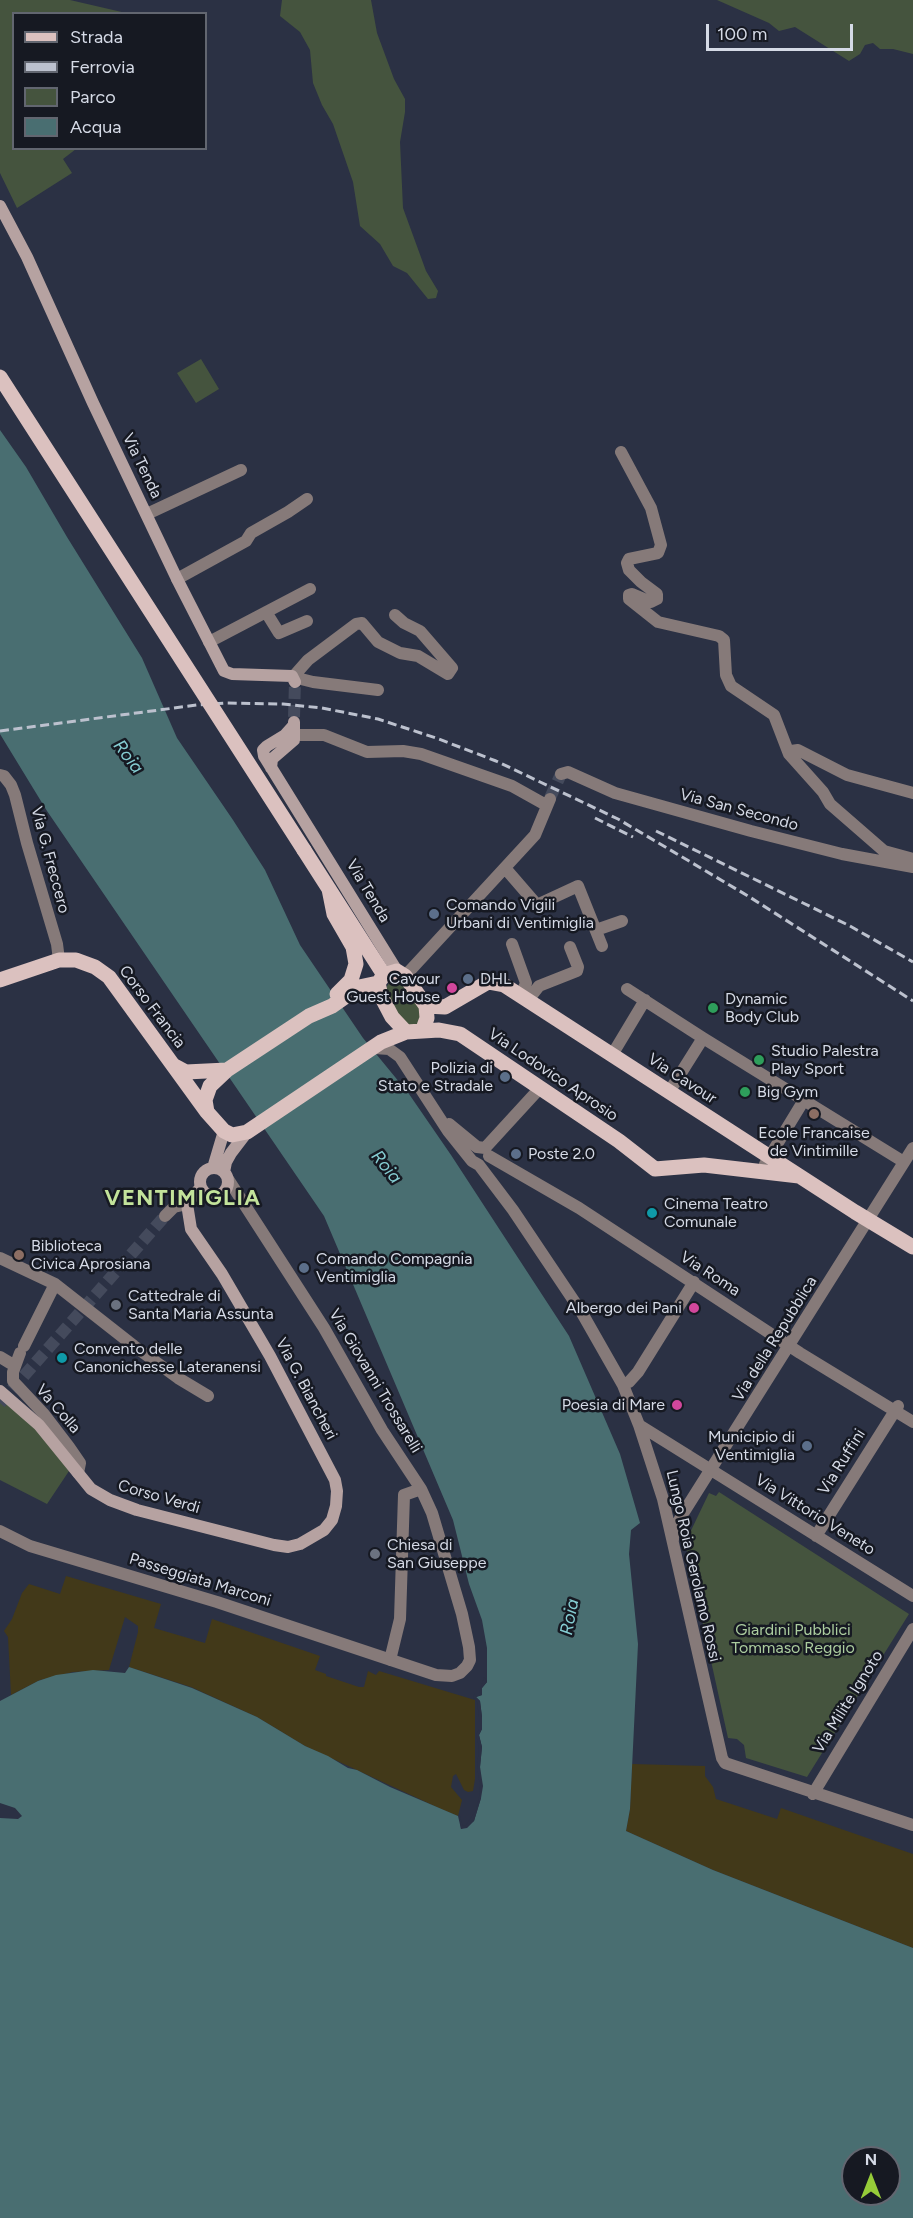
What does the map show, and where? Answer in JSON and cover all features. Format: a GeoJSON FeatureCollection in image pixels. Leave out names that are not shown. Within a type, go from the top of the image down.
{"type":"FeatureCollection","features":[{"type":"Feature","properties":{"kind":"main road","name":"Via Tenda"},"geometry":{"type":"LineString","coordinates":[[0,206],[27,257],[93,403],[177,579],[226,673],[294,680]]}},
{"type":"Feature","properties":{"kind":"main road"},"geometry":{"type":"LineString","coordinates":[[0,377],[386,978],[426,1006],[427,1018],[414,1031],[381,1046],[252,1128],[232,1135],[224,1131],[222,1173],[228,1186],[219,1196],[208,1195],[200,1188],[201,1174],[206,1169],[222,1173]]}},
{"type":"Feature","properties":{"kind":"main road","name":"Via Tenda"},"geometry":{"type":"LineString","coordinates":[[294,726],[263,750],[264,756],[316,838],[386,978]]}},
{"type":"Feature","properties":{"kind":"main road"},"geometry":{"type":"LineString","coordinates":[[309,1016],[323,1002],[347,985],[356,964],[353,947],[334,914],[329,889]]}},
{"type":"Feature","properties":{"kind":"main road","name":"Corso Francia"},"geometry":{"type":"LineString","coordinates":[[0,980],[59,960],[76,960],[95,967],[109,977],[207,1112],[224,1131]]}},
{"type":"Feature","properties":{"kind":"main road"},"geometry":{"type":"LineString","coordinates":[[173,1065],[207,1079],[227,1070],[309,1016],[332,1006],[359,987],[386,978]]}},
{"type":"Feature","properties":{"kind":"main road"},"geometry":{"type":"LineString","coordinates":[[386,978],[381,996],[392,1017],[414,1031]]}},
{"type":"Feature","properties":{"kind":"main road","name":"Via Cavour"},"geometry":{"type":"LineString","coordinates":[[426,1006],[439,1008],[454,1004],[488,982],[504,985],[913,1247]]}},
{"type":"Feature","properties":{"kind":"main road"},"geometry":{"type":"LineString","coordinates":[[454,1004],[450,1015],[452,1025],[460,1034]]}},
{"type":"Feature","properties":{"kind":"main road","name":"Via Lodovico Aprosio"},"geometry":{"type":"LineString","coordinates":[[414,1031],[439,1030],[460,1034],[619,1141],[655,1169],[704,1165],[759,1171]]}},
{"type":"Feature","properties":{"kind":"main road"},"geometry":{"type":"LineString","coordinates":[[207,1079],[207,1112]]}},
{"type":"Feature","properties":{"kind":"main road"},"geometry":{"type":"LineString","coordinates":[[222,1173],[231,1153],[252,1128]]}},
{"type":"Feature","properties":{"kind":"main road"},"geometry":{"type":"LineString","coordinates":[[759,1171],[799,1176]]}},
{"type":"Feature","properties":{"kind":"main road"},"geometry":{"type":"LineString","coordinates":[[188,1204],[200,1188]]}},
{"type":"Feature","properties":{"kind":"main road","name":"Via G. Biancheri"},"geometry":{"type":"LineString","coordinates":[[188,1204],[191,1229],[222,1274],[270,1356],[334,1480],[337,1491],[332,1520],[315,1537]]}},
{"type":"Feature","properties":{"kind":"main road","name":"Corso Verdi"},"geometry":{"type":"LineString","coordinates":[[0,1391],[39,1425],[91,1489],[100,1496],[137,1510],[274,1545],[288,1547],[315,1537]]}},
{"type":"Feature","properties":{"kind":"street"},"geometry":{"type":"LineString","coordinates":[[621,452],[651,508],[661,545],[658,553],[629,559],[627,563],[629,570],[657,594],[656,600],[651,602],[632,594],[628,599],[658,622],[719,636],[724,640],[726,675],[730,686],[774,715],[789,754],[823,792],[830,804],[884,851],[913,858]]}},
{"type":"Feature","properties":{"kind":"street"},"geometry":{"type":"LineString","coordinates":[[147,514],[241,470]]}},
{"type":"Feature","properties":{"kind":"street"},"geometry":{"type":"LineString","coordinates":[[177,579],[246,541],[251,533],[307,499]]}},
{"type":"Feature","properties":{"kind":"street"},"geometry":{"type":"LineString","coordinates":[[208,642],[310,588]]}},
{"type":"Feature","properties":{"kind":"street"},"geometry":{"type":"LineString","coordinates":[[266,612],[279,633],[307,621]]}},
{"type":"Feature","properties":{"kind":"street"},"geometry":{"type":"LineString","coordinates":[[378,690],[294,680],[308,660],[356,624],[362,623],[378,642],[400,653],[418,656],[448,674],[452,668],[420,631],[404,623],[395,615]]}},
{"type":"Feature","properties":{"kind":"street"},"geometry":{"type":"LineString","coordinates":[[294,726],[367,752],[403,751],[421,754],[548,801],[538,838],[386,978]]}},
{"type":"Feature","properties":{"kind":"street"},"geometry":{"type":"LineString","coordinates":[[789,754],[798,750],[847,774],[913,793]]}},
{"type":"Feature","properties":{"kind":"street","name":"Via San Secondo"},"geometry":{"type":"LineString","coordinates":[[561,774],[568,772],[615,793],[842,854],[913,867]]}},
{"type":"Feature","properties":{"kind":"street","name":"Via G. Freccero"},"geometry":{"type":"LineString","coordinates":[[0,775],[11,784],[15,795],[57,944],[59,960]]}},
{"type":"Feature","properties":{"kind":"street"},"geometry":{"type":"LineString","coordinates":[[505,867],[537,904],[578,886],[602,946]]}},
{"type":"Feature","properties":{"kind":"street"},"geometry":{"type":"LineString","coordinates":[[596,930],[622,921]]}},
{"type":"Feature","properties":{"kind":"street"},"geometry":{"type":"LineString","coordinates":[[512,945],[526,983],[524,998]]}},
{"type":"Feature","properties":{"kind":"street"},"geometry":{"type":"LineString","coordinates":[[524,998],[539,986],[577,970],[578,967],[570,947]]}},
{"type":"Feature","properties":{"kind":"street"},"geometry":{"type":"LineString","coordinates":[[627,988],[703,1038],[904,1162]]}},
{"type":"Feature","properties":{"kind":"street"},"geometry":{"type":"LineString","coordinates":[[612,1055],[645,1000]]}},
{"type":"Feature","properties":{"kind":"street"},"geometry":{"type":"LineString","coordinates":[[400,1057],[402,1042],[414,1031]]}},
{"type":"Feature","properties":{"kind":"street"},"geometry":{"type":"LineString","coordinates":[[669,1092],[703,1038]]}},
{"type":"Feature","properties":{"kind":"street"},"geometry":{"type":"LineString","coordinates":[[381,1046],[400,1057]]}},
{"type":"Feature","properties":{"kind":"street","name":"Via Roma"},"geometry":{"type":"LineString","coordinates":[[400,1057],[443,1120],[480,1155],[579,1208],[789,1346],[896,1409],[913,1422]]}},
{"type":"Feature","properties":{"kind":"street"},"geometry":{"type":"LineString","coordinates":[[480,1155],[540,1088]]}},
{"type":"Feature","properties":{"kind":"street"},"geometry":{"type":"LineString","coordinates":[[759,1171],[804,1100]]}},
{"type":"Feature","properties":{"kind":"street","name":"Via della Repubblica"},"geometry":{"type":"LineString","coordinates":[[672,1543],[673,1532],[689,1505],[913,1148]]}},
{"type":"Feature","properties":{"kind":"street","name":"Lungo Roia Gerolamo Rossi"},"geometry":{"type":"LineString","coordinates":[[480,1155],[601,1344],[623,1385],[639,1425],[663,1499],[722,1758],[729,1766],[813,1794]]}},
{"type":"Feature","properties":{"kind":"street","name":"Via Giovanni Trossarelli"},"geometry":{"type":"LineString","coordinates":[[222,1173],[322,1325],[382,1430],[422,1489],[432,1513],[462,1614]]}},
{"type":"Feature","properties":{"kind":"street"},"geometry":{"type":"LineString","coordinates":[[165,1216],[174,1208],[188,1204]]}},
{"type":"Feature","properties":{"kind":"street"},"geometry":{"type":"LineString","coordinates":[[0,1258],[56,1284],[134,1346],[178,1378],[208,1396]]}},
{"type":"Feature","properties":{"kind":"street"},"geometry":{"type":"LineString","coordinates":[[623,1385],[629,1382],[638,1371],[694,1282]]}},
{"type":"Feature","properties":{"kind":"street"},"geometry":{"type":"LineString","coordinates":[[0,1357],[15,1366],[56,1284]]}},
{"type":"Feature","properties":{"kind":"street","name":"Va Colla"},"geometry":{"type":"LineString","coordinates":[[15,1366],[13,1381],[43,1413],[69,1447],[80,1463],[78,1473]]}},
{"type":"Feature","properties":{"kind":"street","name":"Via Ruffini"},"geometry":{"type":"LineString","coordinates":[[816,1536],[896,1409]]}},
{"type":"Feature","properties":{"kind":"street","name":"Via Vittorio Veneto"},"geometry":{"type":"LineString","coordinates":[[639,1425],[913,1596]]}},
{"type":"Feature","properties":{"kind":"street"},"geometry":{"type":"LineString","coordinates":[[390,1660],[400,1619],[405,1496],[422,1489]]}},
{"type":"Feature","properties":{"kind":"street"},"geometry":{"type":"LineString","coordinates":[[663,1499],[677,1507],[689,1505]]}},
{"type":"Feature","properties":{"kind":"street","name":"Passeggiata Marconi"},"geometry":{"type":"LineString","coordinates":[[0,1531],[30,1546],[217,1602],[436,1675],[452,1676],[460,1673],[470,1660],[462,1614]]}},
{"type":"Feature","properties":{"kind":"street","name":"Via Milite Ignoto"},"geometry":{"type":"LineString","coordinates":[[813,1794],[913,1629]]}},
{"type":"Feature","properties":{"kind":"street"},"geometry":{"type":"LineString","coordinates":[[813,1794],[913,1826]]}},
{"type":"Feature","properties":{"kind":"green space"},"geometry":{"type":"Polygon","coordinates":[[[0,0],[70,0],[122,12],[12,12],[12,150],[75,150],[63,159],[72,173],[17,208],[0,173],[0,0]]]}},
{"type":"Feature","properties":{"kind":"green space"},"geometry":{"type":"Polygon","coordinates":[[[282,0],[371,0],[377,33],[394,79],[405,99],[400,142],[403,208],[426,271],[438,291],[436,298],[428,299],[407,273],[393,266],[380,244],[360,226],[353,182],[333,124],[313,83],[310,50],[300,32],[280,16],[282,0]]]}},
{"type":"Feature","properties":{"kind":"green space"},"geometry":{"type":"Polygon","coordinates":[[[717,0],[913,0],[913,54],[893,49],[880,49],[873,43],[865,45],[860,54],[849,61],[795,27],[779,31],[769,23],[717,0]]]}},
{"type":"Feature","properties":{"kind":"green space"},"geometry":{"type":"Polygon","coordinates":[[[201,359],[219,389],[196,403],[177,373],[201,359]]]}},
{"type":"Feature","properties":{"kind":"green space"},"geometry":{"type":"Polygon","coordinates":[[[401,979],[422,1011],[420,1023],[414,1026],[407,1026],[389,1002],[386,988],[389,983],[401,979]]]}},
{"type":"Feature","properties":{"kind":"green space"},"geometry":{"type":"Polygon","coordinates":[[[0,1398],[45,1437],[69,1471],[47,1504],[0,1480],[0,1398]]]}},
{"type":"Feature","properties":{"kind":"green space","name":"Giardini Pubblici Tommaso Reggio"},"geometry":{"type":"Polygon","coordinates":[[[719,1492],[909,1614],[807,1777],[746,1758],[744,1745],[737,1739],[728,1738],[685,1543],[709,1493],[716,1496],[719,1492]]]}},
{"type":"Feature","properties":{"kind":"sand"},"geometry":{"type":"Polygon","coordinates":[[[66,1576],[161,1604],[154,1628],[205,1643],[212,1619],[320,1656],[315,1670],[359,1687],[364,1687],[368,1671],[376,1675],[379,1671],[475,1700],[473,1791],[464,1790],[456,1774],[453,1776],[451,1787],[462,1800],[458,1816],[305,1746],[257,1717],[191,1687],[129,1667],[138,1626],[125,1617],[109,1670],[73,1672],[40,1680],[11,1695],[8,1637],[4,1631],[12,1619],[22,1593],[29,1584],[60,1594],[66,1576]]]}},
{"type":"Feature","properties":{"kind":"sand"},"geometry":{"type":"Polygon","coordinates":[[[632,1764],[705,1766],[705,1776],[713,1787],[716,1799],[777,1819],[781,1808],[913,1854],[913,1948],[713,1870],[626,1831],[630,1809],[632,1764]]]}},
{"type":"Feature","properties":{"kind":"water","name":"Roia"},"geometry":{"type":"Polygon","coordinates":[[[0,430],[26,467],[142,658],[177,738],[265,870],[300,945],[363,1038],[409,1094],[451,1155],[569,1336],[620,1454],[640,1523],[631,1530],[629,1554],[638,1644],[630,1809],[626,1831],[713,1870],[913,1948],[913,2218],[0,2218],[0,1818],[18,1819],[22,1816],[15,1808],[0,1803],[0,1701],[38,1681],[56,1675],[93,1670],[125,1673],[129,1667],[192,1688],[257,1717],[305,1746],[348,1768],[458,1816],[461,1829],[474,1821],[481,1798],[482,1747],[479,1735],[482,1729],[482,1717],[480,1701],[476,1697],[482,1695],[482,1688],[487,1682],[487,1648],[482,1620],[469,1584],[453,1520],[324,1216],[47,811],[0,734],[0,430]]]}},
{"type":"Feature","properties":{"kind":"pier"},"geometry":{"type":"Polygon","coordinates":[[[484,1677],[487,1682],[482,1688],[482,1695],[476,1697],[480,1701],[482,1717],[482,1729],[479,1735],[482,1747],[480,1767],[483,1786],[474,1821],[467,1828],[461,1829],[459,1813],[463,1826],[466,1825],[476,1810],[479,1797],[477,1767],[479,1747],[476,1735],[479,1729],[479,1717],[477,1702],[473,1697],[475,1693],[479,1693],[484,1677]]]}},
{"type":"Feature","properties":{"kind":"tunnel"},"geometry":{"type":"LineString","coordinates":[[294,717],[295,682]]}},
{"type":"Feature","properties":{"kind":"tunnel"},"geometry":{"type":"LineString","coordinates":[[550,798],[561,774]]}},
{"type":"Feature","properties":{"kind":"tunnel"},"geometry":{"type":"LineString","coordinates":[[0,1403],[165,1216]]}},
{"type":"Feature","properties":{"kind":"railway"},"geometry":{"type":"LineString","coordinates":[[0,731],[226,703],[283,704],[322,708],[378,719],[496,761],[618,819],[748,896],[913,1001]]}},
{"type":"Feature","properties":{"kind":"railway"},"geometry":{"type":"LineString","coordinates":[[595,818],[633,837]]}},
{"type":"Feature","properties":{"kind":"railway"},"geometry":{"type":"LineString","coordinates":[[656,831],[850,926],[913,962]]}},
{"type":"Feature","properties":{"kind":"place","name":"Comando Vigili Urbani di Ventimiglia"},"geometry":{"type":"Point","coordinates":[434,914]}},
{"type":"Feature","properties":{"kind":"place","name":"DHL"},"geometry":{"type":"Point","coordinates":[468,979]}},
{"type":"Feature","properties":{"kind":"place","name":"Cavour Guest House"},"geometry":{"type":"Point","coordinates":[452,988]}},
{"type":"Feature","properties":{"kind":"place","name":"Dynamic Body Club"},"geometry":{"type":"Point","coordinates":[713,1008]}},
{"type":"Feature","properties":{"kind":"place","name":"Studio Palestra Play Sport"},"geometry":{"type":"Point","coordinates":[759,1060]}},
{"type":"Feature","properties":{"kind":"place","name":"Polizia di Stato e Stradale"},"geometry":{"type":"Point","coordinates":[505,1077]}},
{"type":"Feature","properties":{"kind":"place","name":"Big Gym"},"geometry":{"type":"Point","coordinates":[745,1092]}},
{"type":"Feature","properties":{"kind":"place","name":"Ecole Francaise de Vintimille"},"geometry":{"type":"Point","coordinates":[814,1114]}},
{"type":"Feature","properties":{"kind":"place","name":"Poste 2.0"},"geometry":{"type":"Point","coordinates":[516,1154]}},
{"type":"Feature","properties":{"kind":"place","name":"Cinema Teatro Comunale"},"geometry":{"type":"Point","coordinates":[652,1213]}},
{"type":"Feature","properties":{"kind":"place","name":"Biblioteca Civica Aprosiana"},"geometry":{"type":"Point","coordinates":[19,1255]}},
{"type":"Feature","properties":{"kind":"place","name":"Comando Compagnia Ventimiglia"},"geometry":{"type":"Point","coordinates":[304,1268]}},
{"type":"Feature","properties":{"kind":"place","name":"Cattedrale di Santa Maria Assunta"},"geometry":{"type":"Point","coordinates":[116,1305]}},
{"type":"Feature","properties":{"kind":"place","name":"Albergo dei Pani"},"geometry":{"type":"Point","coordinates":[694,1308]}},
{"type":"Feature","properties":{"kind":"place","name":"Convento delle Canonichesse Lateranensi"},"geometry":{"type":"Point","coordinates":[62,1358]}},
{"type":"Feature","properties":{"kind":"place","name":"Poesia di Mare"},"geometry":{"type":"Point","coordinates":[677,1405]}},
{"type":"Feature","properties":{"kind":"place","name":"Municipio di Ventimiglia"},"geometry":{"type":"Point","coordinates":[807,1446]}},
{"type":"Feature","properties":{"kind":"place","name":"Chiesa di San Giuseppe"},"geometry":{"type":"Point","coordinates":[375,1554]}},
{"type":"Feature","properties":{"kind":"district","name":"VENTIMIGLIA"},"geometry":{"type":"Point","coordinates":[183,1199]}}]}
